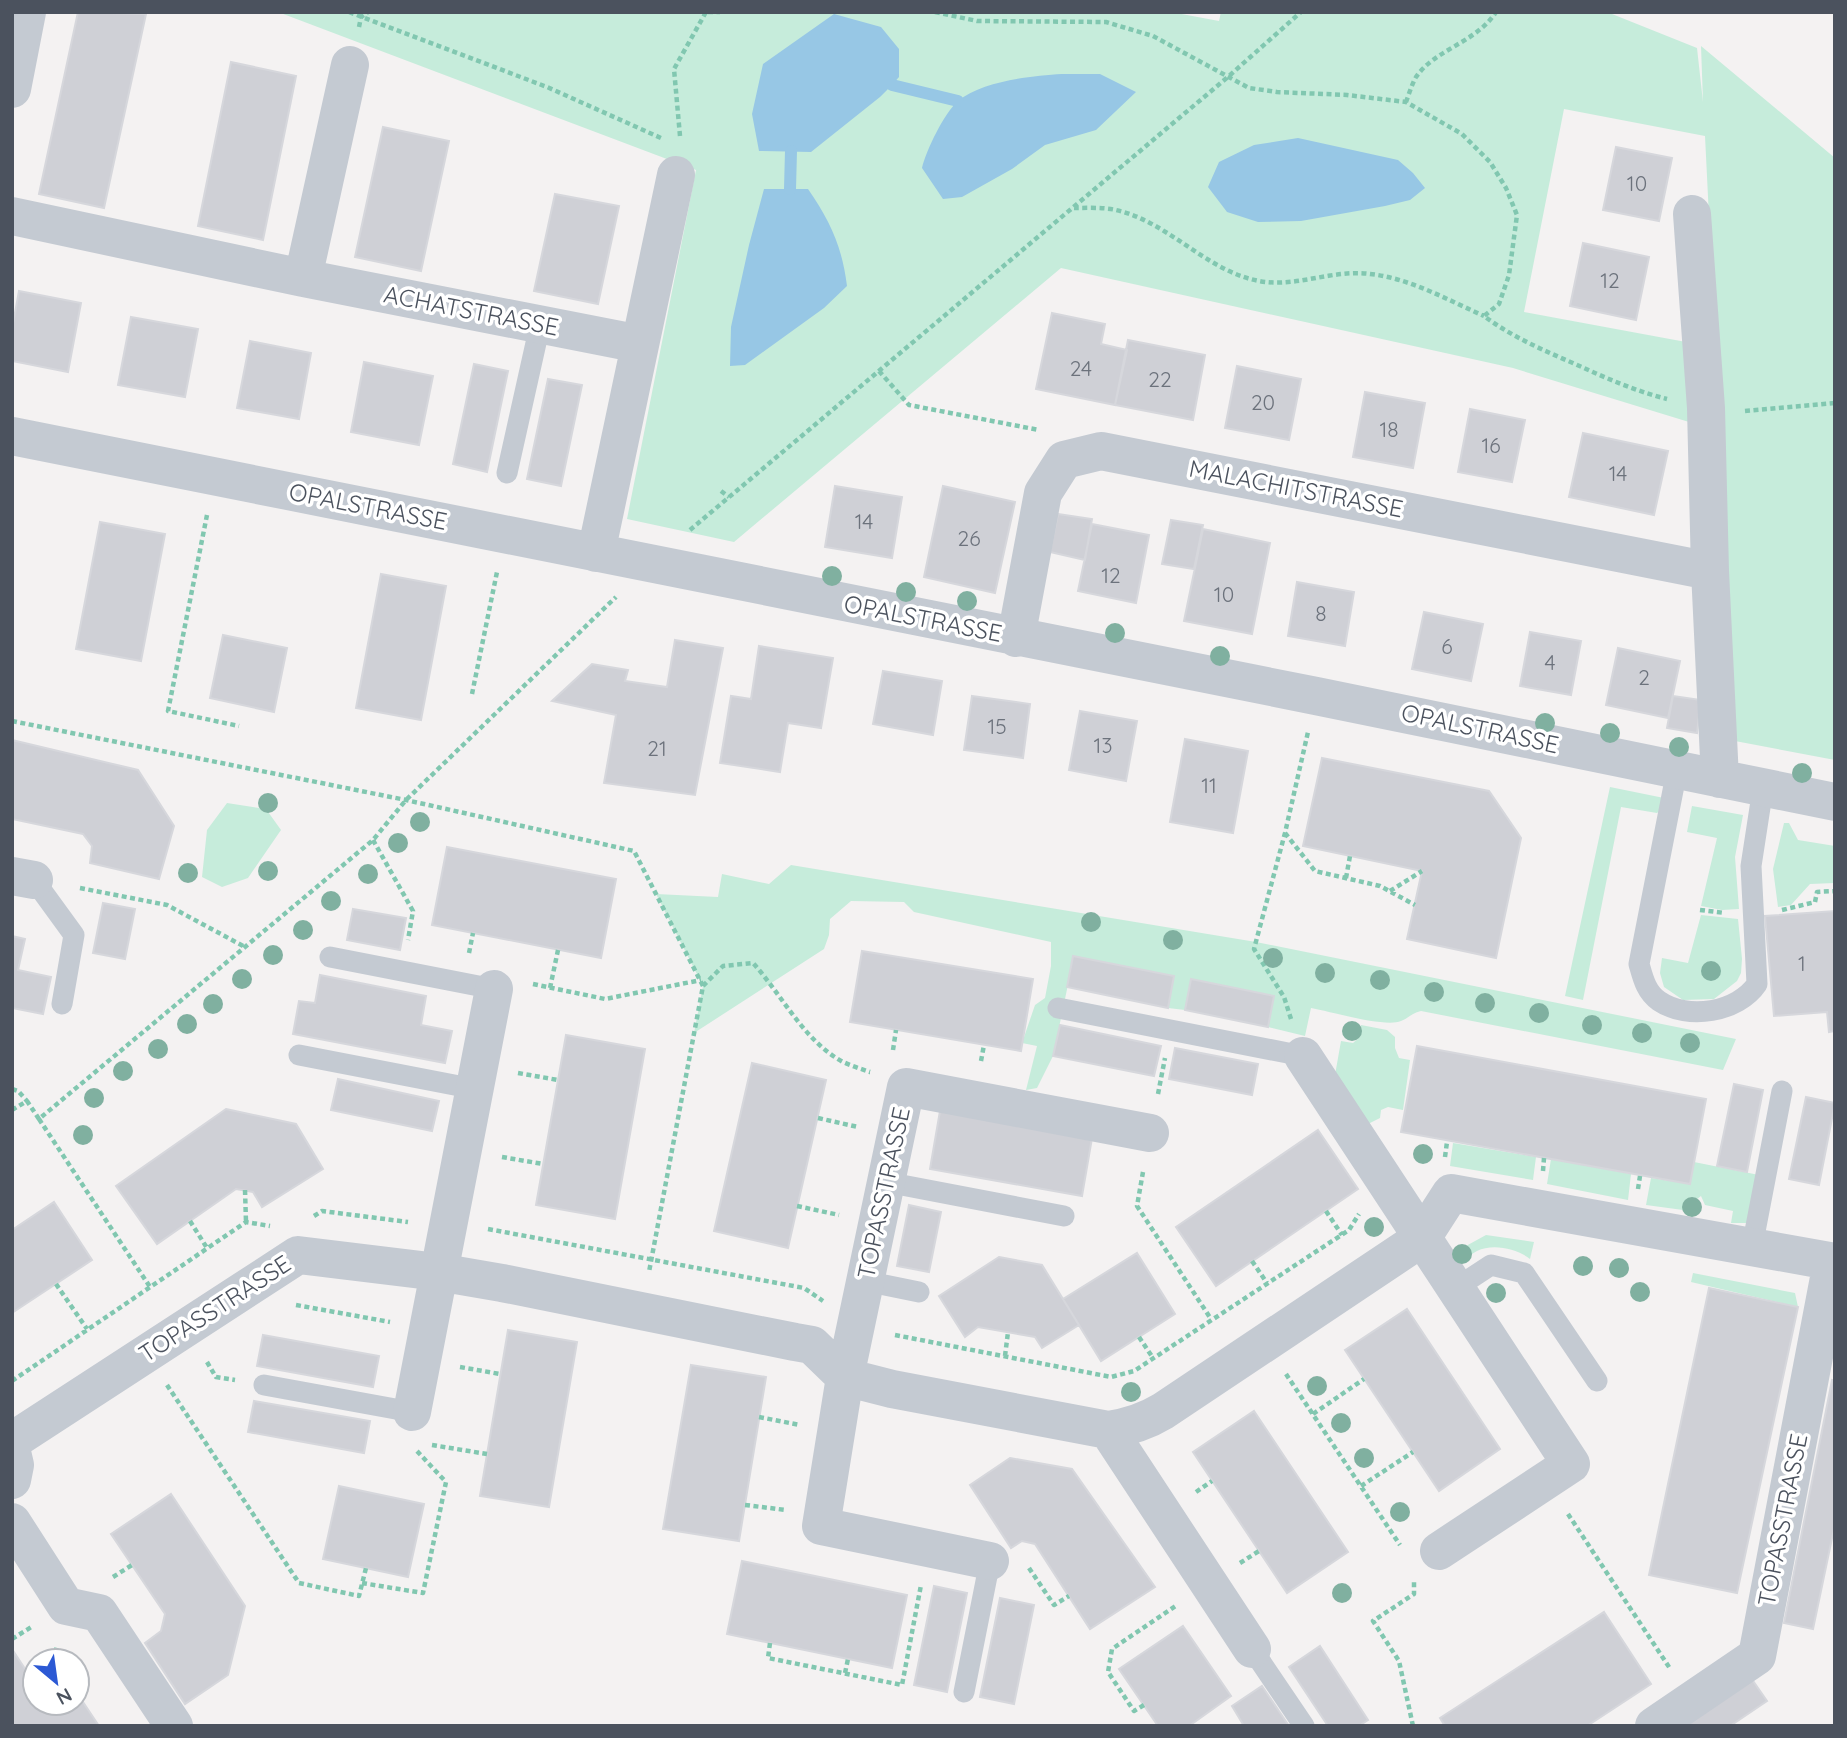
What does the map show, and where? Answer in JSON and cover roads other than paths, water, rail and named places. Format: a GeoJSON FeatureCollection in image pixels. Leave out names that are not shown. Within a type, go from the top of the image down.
{"type":"FeatureCollection","features":[{"type":"Feature","properties":{"kind":"street"},"geometry":{"type":"LineString","coordinates":[[12,89],[27,12]]}},
{"type":"Feature","properties":{"kind":"street"},"geometry":{"type":"LineString","coordinates":[[303,278],[350,65]]}},
{"type":"Feature","properties":{"kind":"street"},"geometry":{"type":"LineString","coordinates":[[596,553],[678,161]]}},
{"type":"Feature","properties":{"kind":"street"},"geometry":{"type":"LineString","coordinates":[[1692,214],[1706,408],[1710,571],[1720,779]]}},
{"type":"Feature","properties":{"kind":"street","name":"ACHATSTRASSE"},"geometry":{"type":"LineString","coordinates":[[12,216],[303,278],[640,344]]}},
{"type":"Feature","properties":{"kind":"street","name":"OPALSTRASSE"},"geometry":{"type":"LineString","coordinates":[[12,436],[1835,802]]}},
{"type":"Feature","properties":{"kind":"street","name":"MALACHITSTRASSE"},"geometry":{"type":"LineString","coordinates":[[1016,638],[1043,494],[1064,460],[1101,451],[1710,571]]}},
{"type":"Feature","properties":{"kind":"street"},"geometry":{"type":"LineString","coordinates":[[410,1426],[494,989]]}},
{"type":"Feature","properties":{"kind":"street"},"geometry":{"type":"LineString","coordinates":[[1303,1056],[1571,1465],[1420,1558]]}},
{"type":"Feature","properties":{"kind":"street","name":"TOPASSTRASSE"},"geometry":{"type":"LineString","coordinates":[[990,1561],[821,1526],[845,1377],[844,1317],[865,1281],[906,1087],[1150,1133]]}},
{"type":"Feature","properties":{"kind":"street","name":"TOPASSTRASSE"},"geometry":{"type":"LineString","coordinates":[[12,1441],[298,1255],[438,1272],[811,1345],[845,1377],[892,1389],[1108,1430],[1128,1427],[1156,1416],[1422,1238],[1451,1193],[1833,1262],[1758,1656],[1654,1726]]}},
{"type":"Feature","properties":{"kind":"street"},"geometry":{"type":"LineString","coordinates":[[1108,1430],[1252,1649]]}},
{"type":"Feature","properties":{"kind":"street"},"geometry":{"type":"LineString","coordinates":[[12,1452],[15,1465],[12,1480]]}},
{"type":"Feature","properties":{"kind":"street"},"geometry":{"type":"LineString","coordinates":[[15,1526],[66,1606],[99,1612],[174,1726]]}},
{"type":"Feature","properties":{"kind":"lane"},"geometry":{"type":"LineString","coordinates":[[507,473],[540,325]]}},
{"type":"Feature","properties":{"kind":"lane"},"geometry":{"type":"LineString","coordinates":[[1677,770],[1639,964],[1646,987],[1660,1002],[1691,1012],[1728,1007],[1749,996],[1757,984],[1751,866],[1763,788]]}},
{"type":"Feature","properties":{"kind":"lane"},"geometry":{"type":"LineString","coordinates":[[23,878],[74,935],[62,1004]]}},
{"type":"Feature","properties":{"kind":"lane"},"geometry":{"type":"LineString","coordinates":[[330,957],[494,989]]}},
{"type":"Feature","properties":{"kind":"lane"},"geometry":{"type":"LineString","coordinates":[[1058,1009],[1303,1056]]}},
{"type":"Feature","properties":{"kind":"lane"},"geometry":{"type":"LineString","coordinates":[[299,1055],[475,1089]]}},
{"type":"Feature","properties":{"kind":"lane"},"geometry":{"type":"LineString","coordinates":[[1752,1247],[1782,1091]]}},
{"type":"Feature","properties":{"kind":"lane"},"geometry":{"type":"LineString","coordinates":[[886,1182],[1064,1216]]}},
{"type":"Feature","properties":{"kind":"lane"},"geometry":{"type":"LineString","coordinates":[[1456,1288],[1491,1265],[1524,1273],[1597,1381]]}},
{"type":"Feature","properties":{"kind":"lane"},"geometry":{"type":"LineString","coordinates":[[865,1281],[919,1292]]}},
{"type":"Feature","properties":{"kind":"lane"},"geometry":{"type":"LineString","coordinates":[[264,1385],[410,1426]]}},
{"type":"Feature","properties":{"kind":"lane"},"geometry":{"type":"LineString","coordinates":[[964,1692],[990,1561]]}},
{"type":"Feature","properties":{"kind":"lane"},"geometry":{"type":"LineString","coordinates":[[1252,1649],[1304,1726]]}},
{"type":"Feature","properties":{"kind":"water"},"geometry":{"type":"Polygon","coordinates":[[[834,14],[881,27],[899,49],[899,77],[880,97],[811,152],[759,151],[752,114],[763,64],[834,14]]]}},
{"type":"Feature","properties":{"kind":"water"},"geometry":{"type":"Polygon","coordinates":[[[1062,74],[1100,74],[1136,92],[1096,130],[1045,145],[1012,169],[962,197],[943,199],[922,168],[936,133],[958,101],[993,84],[1062,74]]]}},
{"type":"Feature","properties":{"kind":"water"},"geometry":{"type":"Polygon","coordinates":[[[1298,138],[1398,160],[1425,188],[1410,200],[1301,221],[1258,222],[1227,212],[1208,187],[1219,162],[1254,145],[1298,138]]]}},
{"type":"Feature","properties":{"kind":"water"},"geometry":{"type":"Polygon","coordinates":[[[764,189],[808,189],[834,234],[847,286],[824,308],[745,365],[730,366],[731,327],[764,189]]]}},
{"type":"Feature","properties":{"kind":"waterway"},"geometry":{"type":"LineString","coordinates":[[892,85],[958,101]]}},
{"type":"Feature","properties":{"kind":"waterway"},"geometry":{"type":"LineString","coordinates":[[790,189],[791,151]]}}]}
